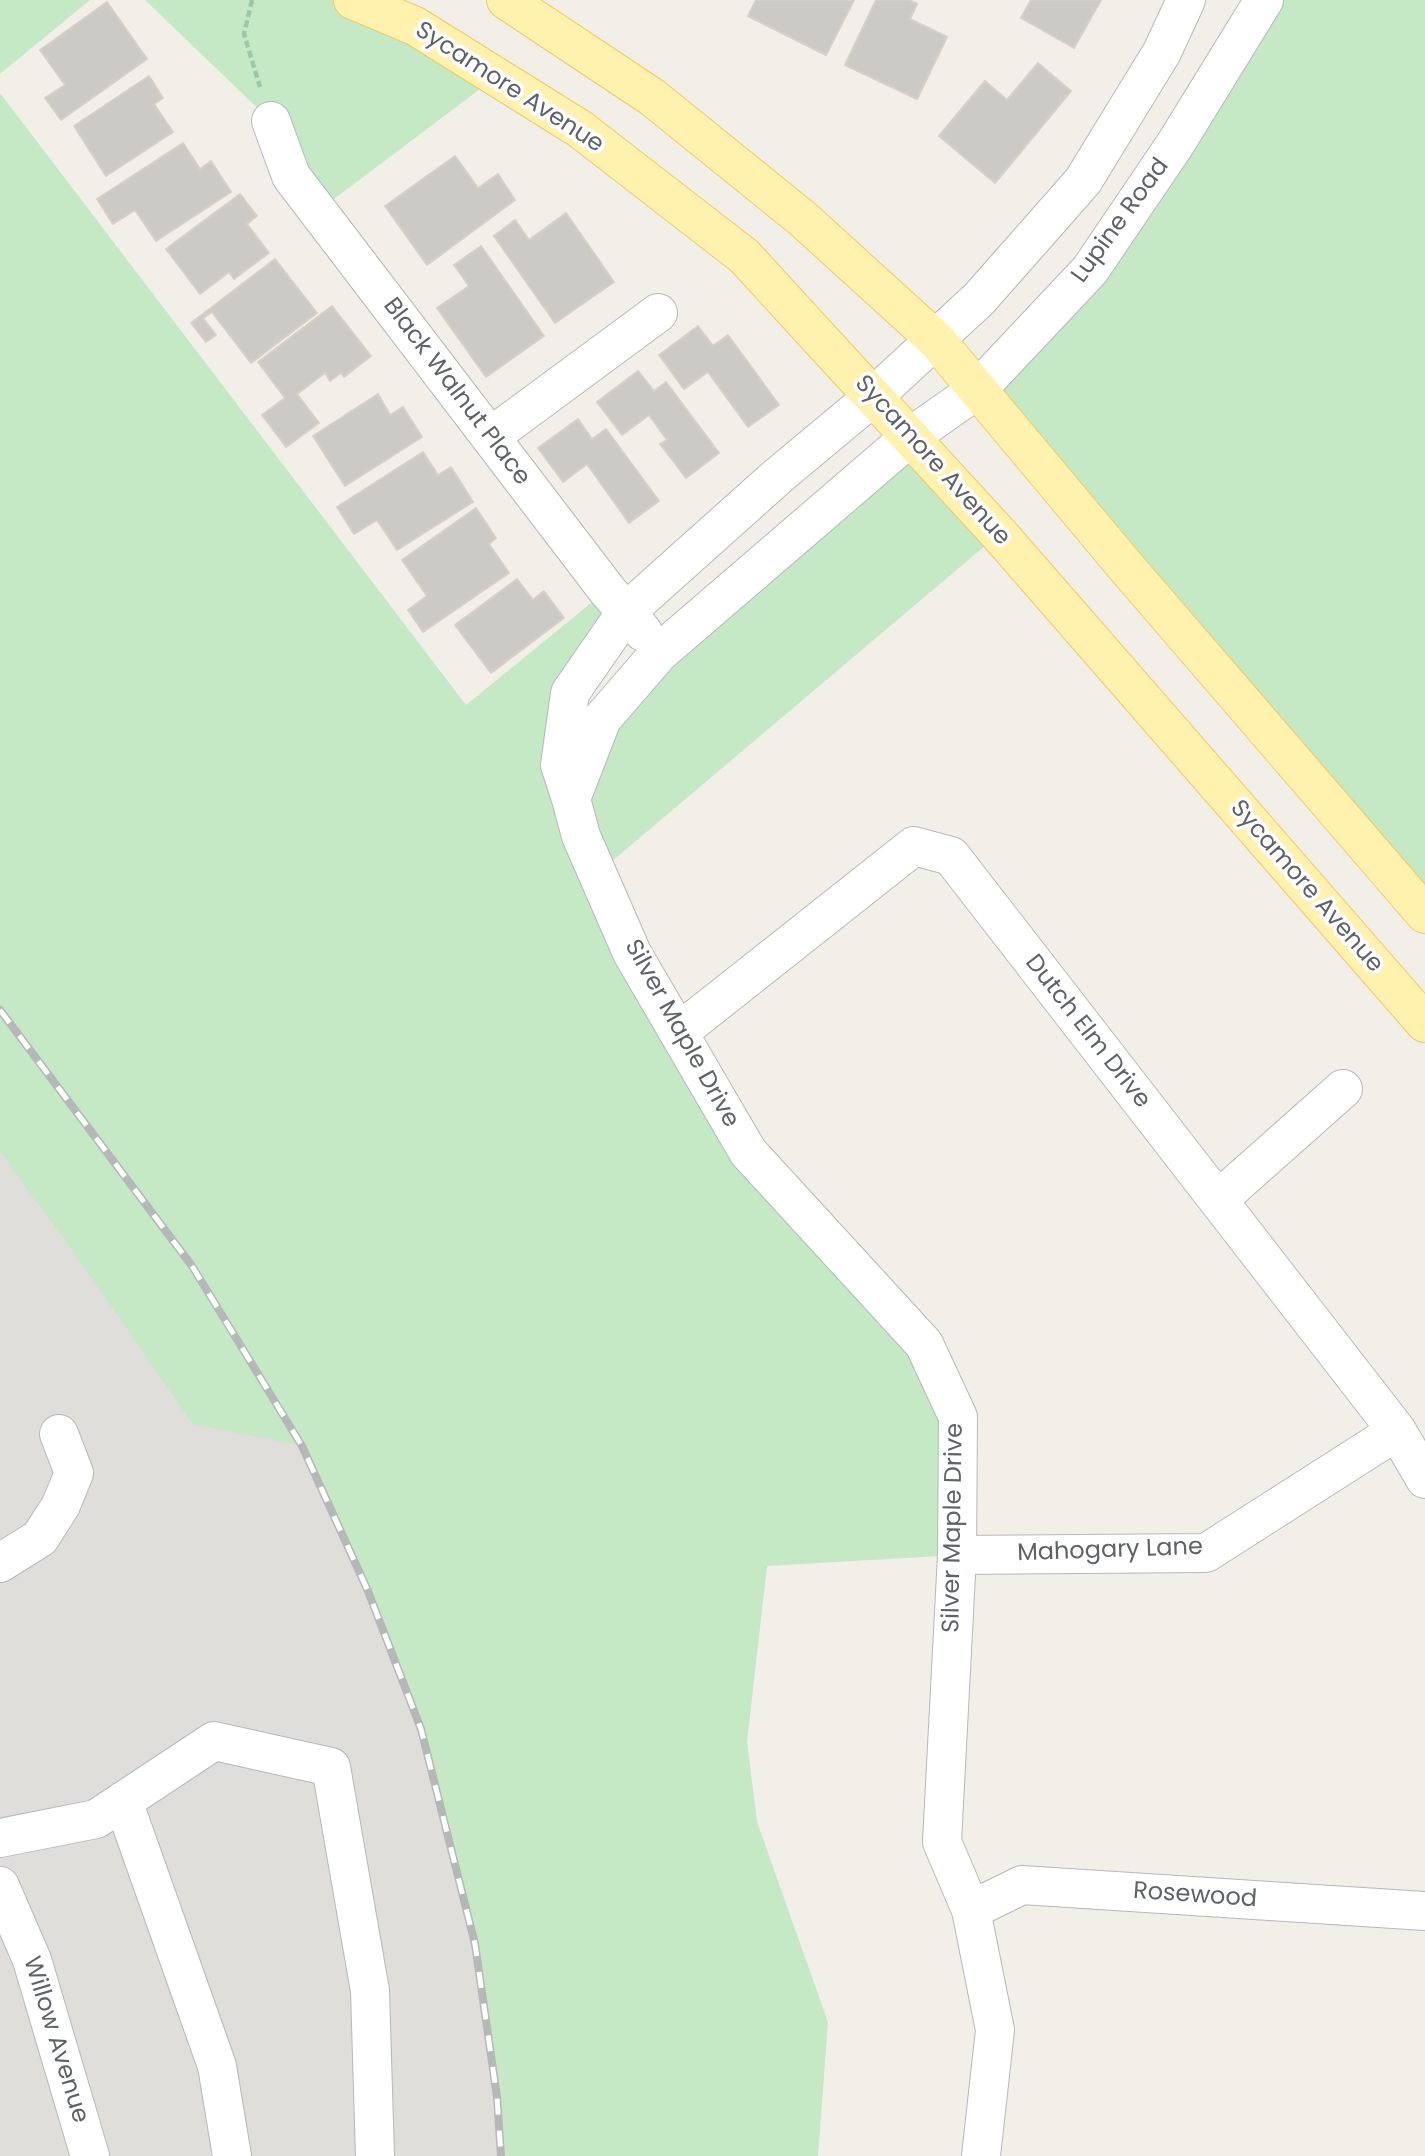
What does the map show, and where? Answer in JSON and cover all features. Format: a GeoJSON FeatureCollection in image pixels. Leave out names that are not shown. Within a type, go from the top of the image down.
{"type":"FeatureCollection","features":[{"type":"Feature","properties":{"kind":"main road","name":"Sycamore Avenue"},"geometry":{"type":"LineString","coordinates":[[353,0],[415,26],[580,129],[744,256],[999,534],[1425,1023]]}},
{"type":"Feature","properties":{"kind":"main road"},"geometry":{"type":"LineString","coordinates":[[506,0],[652,97],[803,219],[936,340],[1143,587],[1425,914]]}},
{"type":"Feature","properties":{"kind":"street"},"geometry":{"type":"LineString","coordinates":[[874,397],[979,299],[1083,181],[1163,52],[1186,0]]}},
{"type":"Feature","properties":{"kind":"street","name":"Lupine Road"},"geometry":{"type":"LineString","coordinates":[[910,437],[978,389],[1090,271],[1176,143],[1264,0]]}},
{"type":"Feature","properties":{"kind":"street","name":"Black Walnut Place"},"geometry":{"type":"LineString","coordinates":[[271,121],[291,176],[607,590],[659,653]]}},
{"type":"Feature","properties":{"kind":"street"},"geometry":{"type":"LineString","coordinates":[[490,437],[658,313]]}},
{"type":"Feature","properties":{"kind":"street","name":"Silver Maple Drive"},"geometry":{"type":"LineString","coordinates":[[874,397],[778,476],[626,612],[570,693],[560,765],[581,836],[632,953],[748,1152],[924,1344],[958,1417],[957,1555],[942,1842],[971,1910],[995,2030],[981,2156]]}},
{"type":"Feature","properties":{"kind":"street"},"geometry":{"type":"LineString","coordinates":[[571,799],[602,719],[659,653],[910,437]]}},
{"type":"Feature","properties":{"kind":"street","name":"Dutch Elm Drive"},"geometry":{"type":"LineString","coordinates":[[679,1032],[914,846],[951,856],[1397,1431],[1425,1479]]}},
{"type":"Feature","properties":{"kind":"street"},"geometry":{"type":"LineString","coordinates":[[1218,1200],[1343,1089]]}},
{"type":"Feature","properties":{"kind":"street","name":"Mahogary Lane"},"geometry":{"type":"LineString","coordinates":[[957,1555],[1206,1553],[1397,1431]]}},
{"type":"Feature","properties":{"kind":"street"},"geometry":{"type":"LineString","coordinates":[[0,1563],[40,1538],[61,1505],[74,1473],[59,1434]]}},
{"type":"Feature","properties":{"kind":"street"},"geometry":{"type":"LineString","coordinates":[[0,1838],[96,1819],[214,1741],[331,1767],[370,1991],[375,2156]]}},
{"type":"Feature","properties":{"kind":"street"},"geometry":{"type":"LineString","coordinates":[[123,1801],[217,2066],[232,2156]]}},
{"type":"Feature","properties":{"kind":"street","name":"Rosewood"},"geometry":{"type":"LineString","coordinates":[[971,1910],[1022,1885],[1425,1911]]}},
{"type":"Feature","properties":{"kind":"street","name":"Willow Avenue"},"geometry":{"type":"LineString","coordinates":[[0,1886],[32,1960],[90,2156]]}},
{"type":"Feature","properties":{"kind":"path"},"geometry":{"type":"LineString","coordinates":[[251,0],[244,34],[271,121]]}},
{"type":"Feature","properties":{"kind":"shaded area"},"geometry":{"type":"Polygon","coordinates":[[[0,1010],[302,1446],[368,1591],[421,1729],[475,1944],[497,2097],[501,2156],[0,2156],[0,1010]]]}},
{"type":"Feature","properties":{"kind":"green space"},"geometry":{"type":"Polygon","coordinates":[[[0,0],[90,0],[0,74],[0,0]]]}},
{"type":"Feature","properties":{"kind":"green space"},"geometry":{"type":"Polygon","coordinates":[[[145,0],[353,0],[496,77],[318,211],[271,121],[145,0]]]}},
{"type":"Feature","properties":{"kind":"green space"},"geometry":{"type":"Polygon","coordinates":[[[1264,0],[1425,0],[1425,914],[978,389],[1090,270],[1264,0]]]}},
{"type":"Feature","properties":{"kind":"green space"},"geometry":{"type":"Polygon","coordinates":[[[0,93],[466,705],[607,590],[626,612],[570,693],[602,719],[910,437],[999,534],[598,873],[679,1032],[958,1417],[957,1555],[767,1566],[747,1742],[757,1822],[828,2022],[818,2156],[501,2156],[497,2097],[475,1944],[421,1729],[368,1591],[303,1446],[193,1424],[0,1151],[0,93]]]}},
{"type":"Feature","properties":{"kind":"building"},"geometry":{"type":"Polygon","coordinates":[[[756,0],[854,0],[826,55],[748,16],[756,0]]]}},
{"type":"Feature","properties":{"kind":"building"},"geometry":{"type":"Polygon","coordinates":[[[876,0],[909,0],[917,4],[910,19],[947,37],[917,99],[845,65],[876,0]]]}},
{"type":"Feature","properties":{"kind":"building"},"geometry":{"type":"Polygon","coordinates":[[[1031,0],[1101,0],[1074,48],[1021,18],[1031,0]]]}},
{"type":"Feature","properties":{"kind":"building"},"geometry":{"type":"Polygon","coordinates":[[[107,2],[147,59],[61,120],[45,98],[65,85],[40,50],[107,2]]]}},
{"type":"Feature","properties":{"kind":"building"},"geometry":{"type":"Polygon","coordinates":[[[1038,63],[1071,91],[995,183],[939,136],[985,81],[1007,100],[1038,63]]]}},
{"type":"Feature","properties":{"kind":"building"},"geometry":{"type":"Polygon","coordinates":[[[149,76],[163,98],[154,104],[173,132],[106,176],[74,126],[149,76]]]}},
{"type":"Feature","properties":{"kind":"building"},"geometry":{"type":"Polygon","coordinates":[[[183,143],[200,169],[211,161],[231,192],[156,241],[135,210],[113,224],[97,199],[183,143]]]}},
{"type":"Feature","properties":{"kind":"building"},"geometry":{"type":"Polygon","coordinates":[[[455,156],[478,188],[498,174],[515,200],[427,265],[385,206],[455,156]]]}},
{"type":"Feature","properties":{"kind":"building"},"geometry":{"type":"Polygon","coordinates":[[[240,194],[257,216],[247,224],[269,253],[234,279],[229,272],[200,294],[166,249],[240,194]]]}},
{"type":"Feature","properties":{"kind":"building"},"geometry":{"type":"Polygon","coordinates":[[[566,213],[614,282],[555,323],[494,236],[515,220],[529,240],[566,213]]]}},
{"type":"Feature","properties":{"kind":"building"},"geometry":{"type":"Polygon","coordinates":[[[481,246],[544,336],[486,377],[437,308],[469,286],[454,265],[481,246]]]}},
{"type":"Feature","properties":{"kind":"building"},"geometry":{"type":"Polygon","coordinates":[[[275,259],[317,313],[251,363],[212,312],[203,318],[216,335],[206,342],[191,323],[275,259]]]}},
{"type":"Feature","properties":{"kind":"building"},"geometry":{"type":"Polygon","coordinates":[[[332,306],[371,356],[344,377],[341,373],[330,381],[325,373],[297,394],[319,423],[286,447],[262,415],[285,398],[258,362],[332,306]]]}},
{"type":"Feature","properties":{"kind":"building"},"geometry":{"type":"Polygon","coordinates":[[[698,326],[713,346],[728,335],[779,405],[748,427],[708,372],[684,389],[659,355],[698,326]]]}},
{"type":"Feature","properties":{"kind":"building"},"geometry":{"type":"Polygon","coordinates":[[[638,371],[654,391],[666,382],[719,453],[686,478],[660,444],[667,440],[649,415],[622,435],[597,402],[638,371]]]}},
{"type":"Feature","properties":{"kind":"building"},"geometry":{"type":"Polygon","coordinates":[[[378,394],[390,415],[403,407],[422,437],[345,486],[313,436],[378,394]]]}},
{"type":"Feature","properties":{"kind":"building"},"geometry":{"type":"Polygon","coordinates":[[[578,419],[592,439],[606,429],[659,501],[629,523],[587,464],[563,482],[538,448],[578,419]]]}},
{"type":"Feature","properties":{"kind":"building"},"geometry":{"type":"Polygon","coordinates":[[[423,452],[438,475],[451,467],[473,502],[397,550],[377,520],[354,534],[337,507],[423,452]]]}},
{"type":"Feature","properties":{"kind":"building"},"geometry":{"type":"Polygon","coordinates":[[[476,508],[496,538],[489,544],[509,573],[423,632],[408,610],[427,596],[402,560],[476,508]]]}},
{"type":"Feature","properties":{"kind":"building"},"geometry":{"type":"Polygon","coordinates":[[[517,579],[533,600],[544,591],[564,618],[491,673],[455,625],[517,579]]]}},
{"type":"Feature","properties":{"kind":"railway"},"geometry":{"type":"LineString","coordinates":[[0,1010],[192,1266],[302,1446],[368,1591],[421,1729],[475,1944],[497,2097],[501,2156]]}}]}
